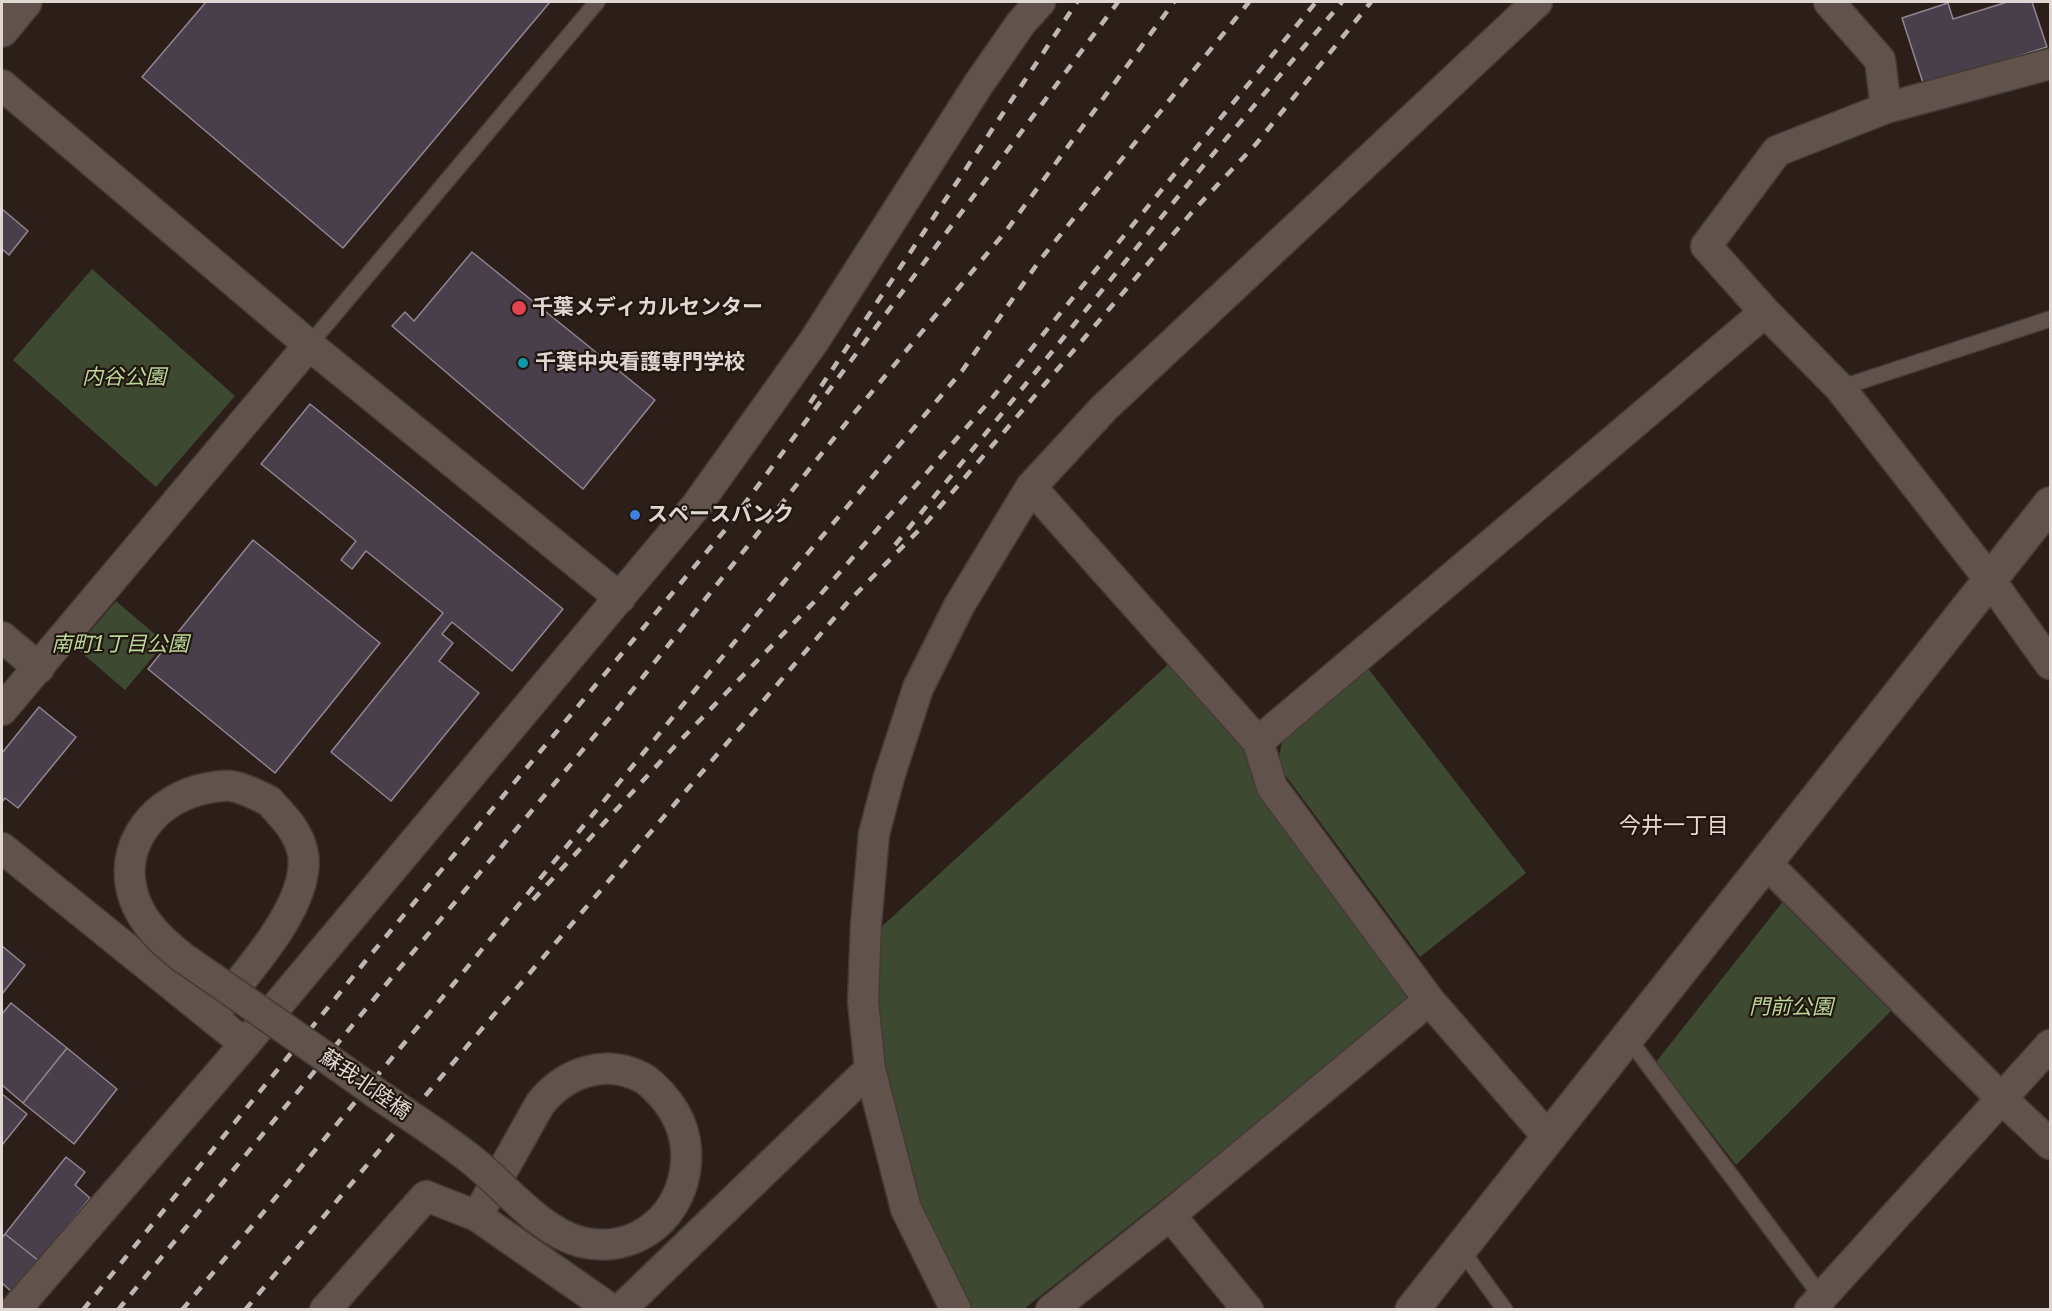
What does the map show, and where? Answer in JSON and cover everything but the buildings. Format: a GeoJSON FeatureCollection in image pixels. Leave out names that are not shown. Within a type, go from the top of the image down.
{"type":"FeatureCollection","features":[{"type":"Feature","properties":{"kind":"street"},"geometry":{"type":"LineString","coordinates":[[2,30],[25,2]]}},
{"type":"Feature","properties":{"kind":"street"},"geometry":{"type":"LineString","coordinates":[[15,1310],[245,1044],[696,506],[814,342],[978,85],[1021,23],[1040,2]]}},
{"type":"Feature","properties":{"kind":"street"},"geometry":{"type":"LineString","coordinates":[[956,1310],[906,1209],[870,1069],[863,1001],[866,924],[874,834],[889,777],[918,688],[959,606],[1031,487],[1104,408],[1538,2]]}},
{"type":"Feature","properties":{"kind":"street"},"geometry":{"type":"LineString","coordinates":[[1830,2],[1880,60],[1886,108]]}},
{"type":"Feature","properties":{"kind":"street"},"geometry":{"type":"LineString","coordinates":[[2050,64],[1886,108],[1777,151],[1706,246],[1765,312],[1840,388],[1990,580],[2050,664]]}},
{"type":"Feature","properties":{"kind":"street"},"geometry":{"type":"LineString","coordinates":[[2,85],[309,345],[620,598]]}},
{"type":"Feature","properties":{"kind":"street"},"geometry":{"type":"LineString","coordinates":[[1258,742],[1765,312]]}},
{"type":"Feature","properties":{"kind":"street"},"geometry":{"type":"LineString","coordinates":[[2,710],[309,345]]}},
{"type":"Feature","properties":{"kind":"street"},"geometry":{"type":"LineString","coordinates":[[1031,487],[1258,742],[1272,787],[1429,1000],[1548,1137]]}},
{"type":"Feature","properties":{"kind":"street"},"geometry":{"type":"LineString","coordinates":[[1412,1310],[2050,504]]}},
{"type":"Feature","properties":{"kind":"street"},"geometry":{"type":"LineString","coordinates":[[2,637],[39,668]]}},
{"type":"Feature","properties":{"kind":"street","name":"蘇我北陸橋"},"geometry":{"type":"LineString","coordinates":[[211,1018],[230,993],[237,985],[285,920],[300,888],[303,870],[303,854],[297,836],[288,821],[269,801],[249,791],[230,786],[198,790],[165,804],[152,815],[133,851],[129,874],[138,907],[158,938],[182,957],[229,989],[238,996],[316,1051],[472,1160],[481,1167],[489,1175],[496,1182],[529,1210],[554,1230],[569,1238],[598,1244],[627,1241],[643,1234],[664,1218],[680,1193],[684,1177],[687,1160],[682,1124],[673,1107],[645,1079],[613,1069],[578,1073],[551,1090],[540,1104],[506,1165],[500,1175],[494,1185],[477,1216]]}},
{"type":"Feature","properties":{"kind":"street"},"geometry":{"type":"LineString","coordinates":[[2,848],[245,1044]]}},
{"type":"Feature","properties":{"kind":"street"},"geometry":{"type":"LineString","coordinates":[[1765,862],[2050,1144]]}},
{"type":"Feature","properties":{"kind":"street"},"geometry":{"type":"LineString","coordinates":[[1051,1310],[1170,1215],[1429,1000]]}},
{"type":"Feature","properties":{"kind":"street"},"geometry":{"type":"LineString","coordinates":[[1821,1305],[2050,1045]]}},
{"type":"Feature","properties":{"kind":"street"},"geometry":{"type":"LineString","coordinates":[[620,1310],[870,1069]]}},
{"type":"Feature","properties":{"kind":"street"},"geometry":{"type":"LineString","coordinates":[[325,1310],[426,1196],[477,1216],[612,1310]]}},
{"type":"Feature","properties":{"kind":"street"},"geometry":{"type":"LineString","coordinates":[[1170,1215],[1248,1310]]}},
{"type":"Feature","properties":{"kind":"lane"},"geometry":{"type":"LineString","coordinates":[[309,345],[597,2]]}},
{"type":"Feature","properties":{"kind":"lane"},"geometry":{"type":"LineString","coordinates":[[1840,388],[2050,319]]}},
{"type":"Feature","properties":{"kind":"lane"},"geometry":{"type":"LineString","coordinates":[[1628,1038],[1821,1305]]}},
{"type":"Feature","properties":{"kind":"lane"},"geometry":{"type":"LineString","coordinates":[[1460,1248],[1505,1310]]}},
{"type":"Feature","properties":{"kind":"green space","name":"内谷公園"},"geometry":{"type":"Polygon","coordinates":[[[92,269],[235,396],[156,487],[13,360],[92,269]]]}},
{"type":"Feature","properties":{"kind":"green space","name":"南町1丁目公園"},"geometry":{"type":"Polygon","coordinates":[[[116,601],[165,643],[125,690],[76,648],[116,601]]]}},
{"type":"Feature","properties":{"kind":"green space"},"geometry":{"type":"Polygon","coordinates":[[[1173,660],[1231,728],[1275,801],[1419,996],[1024,1309],[971,1309],[925,1228],[873,1036],[879,929],[1173,660]]]}},
{"type":"Feature","properties":{"kind":"green space"},"geometry":{"type":"Polygon","coordinates":[[[1367,667],[1526,873],[1420,957],[1277,764],[1283,739],[1367,667]]]}},
{"type":"Feature","properties":{"kind":"green space","name":"門前公園"},"geometry":{"type":"Polygon","coordinates":[[[1785,899],[1895,1007],[1736,1165],[1656,1062],[1785,899]]]}},
{"type":"Feature","properties":{"kind":"railway"},"geometry":{"type":"LineString","coordinates":[[810,403],[1077,2]]}},
{"type":"Feature","properties":{"kind":"railway"},"geometry":{"type":"LineString","coordinates":[[83,1310],[368,958],[725,530],[1118,2]]}},
{"type":"Feature","properties":{"kind":"railway"},"geometry":{"type":"LineString","coordinates":[[118,1310],[393,976],[618,708],[851,417],[1006,231],[1174,2]]}},
{"type":"Feature","properties":{"kind":"railway"},"geometry":{"type":"LineString","coordinates":[[182,1310],[797,566],[962,371],[1040,260],[1249,2]]}},
{"type":"Feature","properties":{"kind":"railway"},"geometry":{"type":"LineString","coordinates":[[533,900],[674,747],[813,603],[993,397],[1316,2]]}},
{"type":"Feature","properties":{"kind":"railway"},"geometry":{"type":"LineString","coordinates":[[895,545],[1203,166],[1342,2]]}},
{"type":"Feature","properties":{"kind":"railway"},"geometry":{"type":"LineString","coordinates":[[245,1310],[474,1038],[848,602],[926,523],[1193,211],[1256,144],[1371,2]]}},
{"type":"Feature","properties":{"kind":"place","name":"千葉メディカルセンター"},"geometry":{"type":"Point","coordinates":[519,308]}},
{"type":"Feature","properties":{"kind":"place","name":"千葉中央看護専門学校"},"geometry":{"type":"Point","coordinates":[523,363]}},
{"type":"Feature","properties":{"kind":"place","name":"スペースバンク"},"geometry":{"type":"Point","coordinates":[635,515]}},
{"type":"Feature","properties":{"kind":"district","name":"今井一丁目"},"geometry":{"type":"Point","coordinates":[1674,827]}}]}
